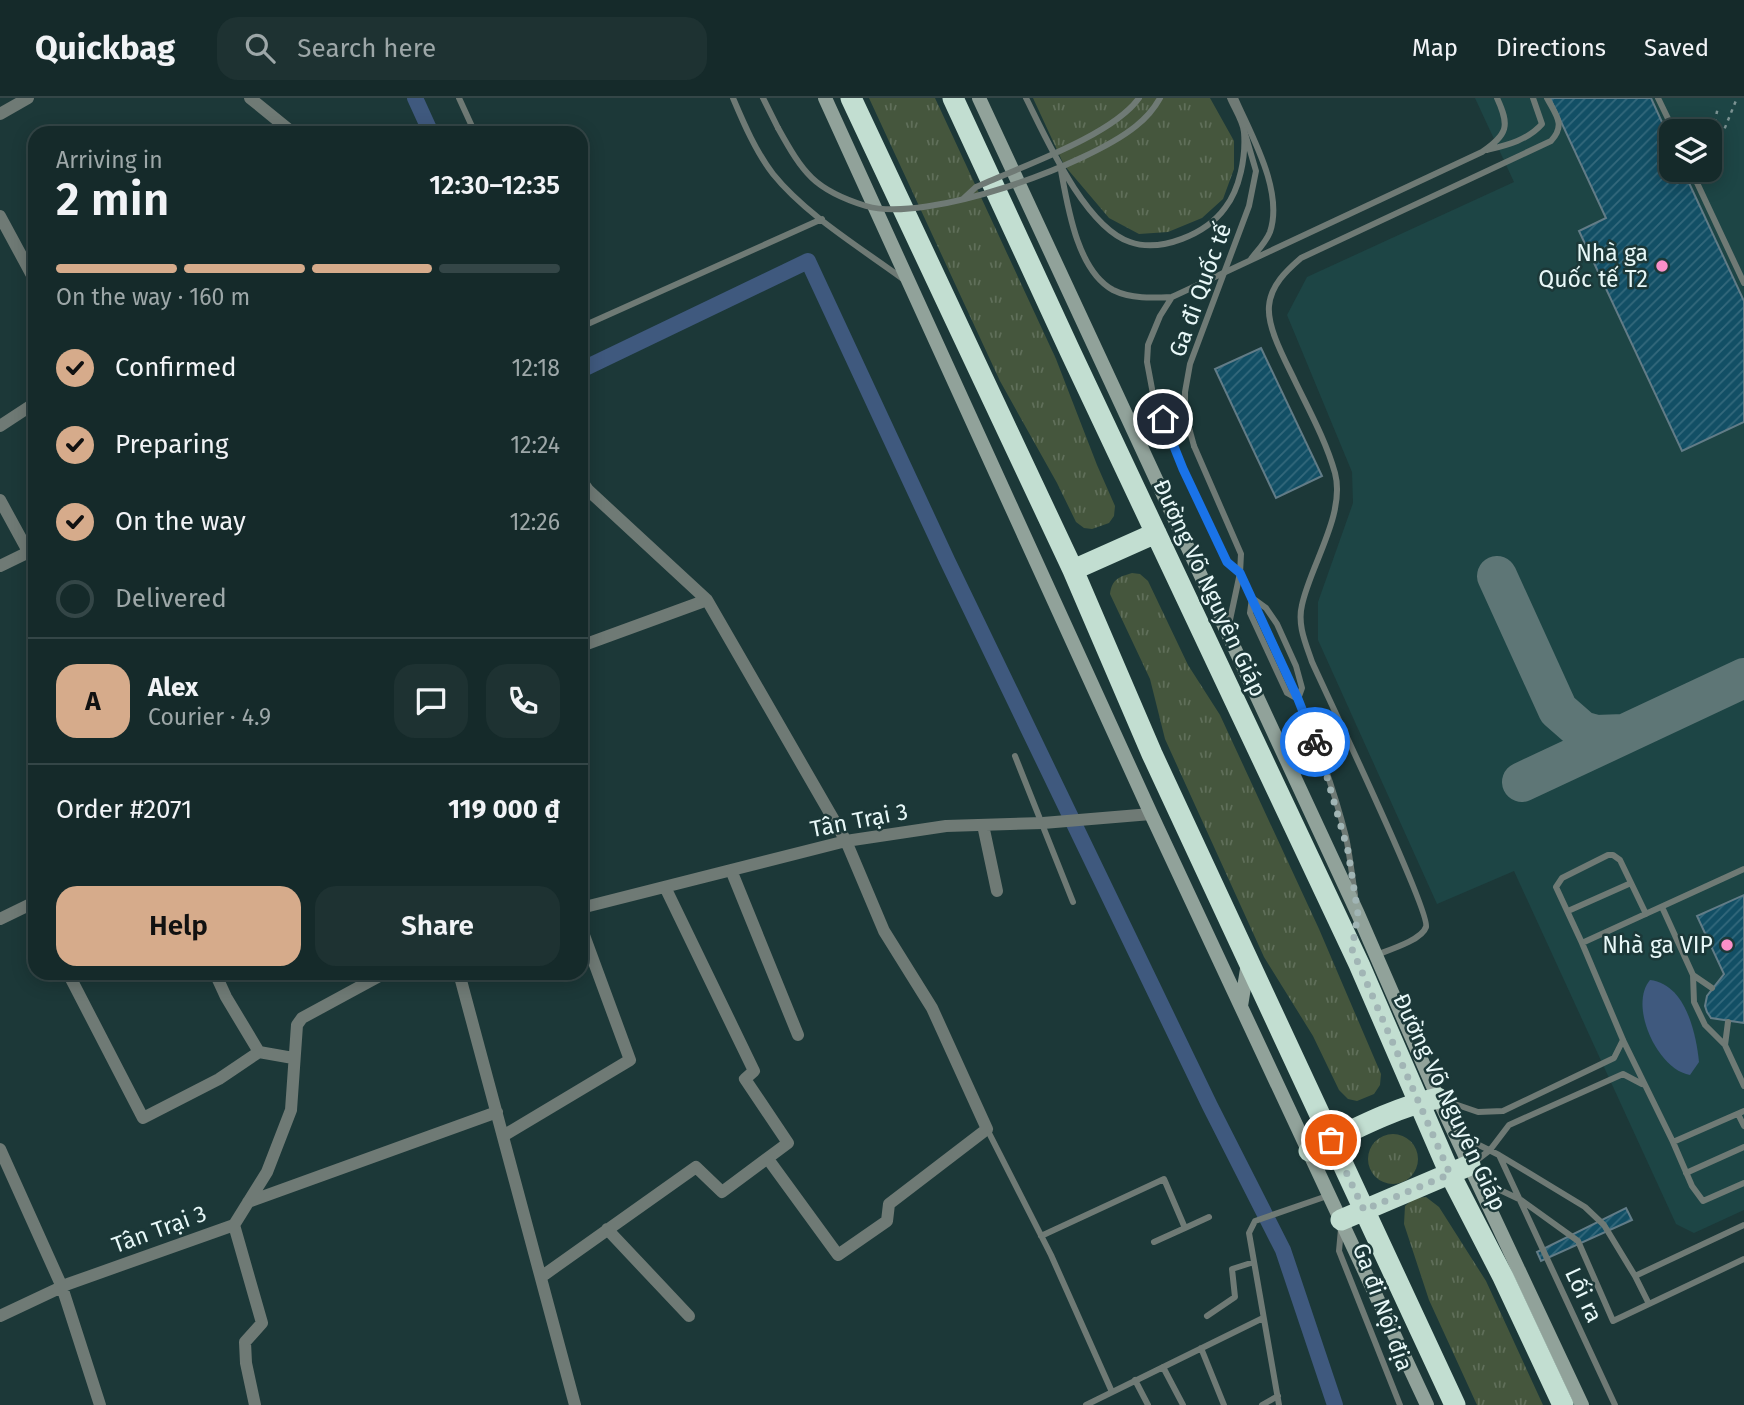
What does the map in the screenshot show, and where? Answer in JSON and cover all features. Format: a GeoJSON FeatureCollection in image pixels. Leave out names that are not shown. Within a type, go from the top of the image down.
{"type":"FeatureCollection","features":[{"type":"Feature","properties":{"kind":"highway"},"geometry":{"type":"LineString","coordinates":[[840,98],[881,163]]}},
{"type":"Feature","properties":{"kind":"highway"},"geometry":{"type":"LineString","coordinates":[[851,98],[1073,570],[1152,754],[1455,1405]]}},
{"type":"Feature","properties":{"kind":"highway","name":"Đường Võ Nguyên Giáp"},"geometry":{"type":"LineString","coordinates":[[953,98],[1156,533],[1362,956],[1428,1100],[1450,1174],[1508,1285],[1563,1405]]}},
{"type":"Feature","properties":{"kind":"highway"},"geometry":{"type":"LineString","coordinates":[[1073,570],[1156,533]]}},
{"type":"Feature","properties":{"kind":"highway"},"geometry":{"type":"LineString","coordinates":[[1309,1151],[1428,1100]]}},
{"type":"Feature","properties":{"kind":"highway"},"geometry":{"type":"LineString","coordinates":[[1341,1220],[1450,1174],[1474,1172]]}},
{"type":"Feature","properties":{"kind":"main road"},"geometry":{"type":"LineString","coordinates":[[825,98],[1151,814],[1427,1405]]}},
{"type":"Feature","properties":{"kind":"main road","name":"Đường Võ Nguyên Giáp"},"geometry":{"type":"LineString","coordinates":[[979,98],[1358,914],[1362,956]]}},
{"type":"Feature","properties":{"kind":"main road"},"geometry":{"type":"LineString","coordinates":[[1358,914],[1362,956]]}},
{"type":"Feature","properties":{"kind":"main road"},"geometry":{"type":"LineString","coordinates":[[1241,1006],[1248,963]]}},
{"type":"Feature","properties":{"kind":"main road","name":"Đường Võ Nguyên Giáp"},"geometry":{"type":"LineString","coordinates":[[1428,1100],[1455,1133],[1582,1405]]}},
{"type":"Feature","properties":{"kind":"street"},"geometry":{"type":"LineString","coordinates":[[0,114],[28,98]]}},
{"type":"Feature","properties":{"kind":"street"},"geometry":{"type":"LineString","coordinates":[[250,98],[284,126]]}},
{"type":"Feature","properties":{"kind":"street"},"geometry":{"type":"LineString","coordinates":[[0,216],[28,268]]}},
{"type":"Feature","properties":{"kind":"street"},"geometry":{"type":"LineString","coordinates":[[0,426],[28,408]]}},
{"type":"Feature","properties":{"kind":"street"},"geometry":{"type":"LineString","coordinates":[[588,490],[707,600],[846,841],[884,931],[932,1008],[987,1129],[889,1204],[887,1221],[838,1255],[768,1158]]}},
{"type":"Feature","properties":{"kind":"street"},"geometry":{"type":"LineString","coordinates":[[0,500],[28,544]]}},
{"type":"Feature","properties":{"kind":"street"},"geometry":{"type":"LineString","coordinates":[[0,566],[28,552]]}},
{"type":"Feature","properties":{"kind":"street"},"geometry":{"type":"LineString","coordinates":[[588,643],[707,600]]}},
{"type":"Feature","properties":{"kind":"street","name":"Tân Trại 3"},"geometry":{"type":"LineString","coordinates":[[588,906],[846,841],[946,826],[1062,822],[1151,814]]}},
{"type":"Feature","properties":{"kind":"street"},"geometry":{"type":"LineString","coordinates":[[983,825],[997,891]]}},
{"type":"Feature","properties":{"kind":"street"},"geometry":{"type":"LineString","coordinates":[[731,870],[798,1035]]}},
{"type":"Feature","properties":{"kind":"street"},"geometry":{"type":"LineString","coordinates":[[541,1276],[696,1167],[722,1192],[788,1143],[745,1079],[754,1071],[665,887]]}},
{"type":"Feature","properties":{"kind":"street"},"geometry":{"type":"LineString","coordinates":[[0,919],[28,907]]}},
{"type":"Feature","properties":{"kind":"street"},"geometry":{"type":"LineString","coordinates":[[503,1136],[629,1060],[588,946]]}},
{"type":"Feature","properties":{"kind":"street"},"geometry":{"type":"LineString","coordinates":[[72,980],[143,1118],[219,1079],[259,1052],[293,1058]]}},
{"type":"Feature","properties":{"kind":"street"},"geometry":{"type":"LineString","coordinates":[[219,980],[259,1052]]}},
{"type":"Feature","properties":{"kind":"street","name":"Tân Trại 3"},"geometry":{"type":"LineString","coordinates":[[0,1316],[62,1287],[234,1224],[267,1172],[291,1110],[296,1026],[302,1018],[372,980]]}},
{"type":"Feature","properties":{"kind":"street"},"geometry":{"type":"LineString","coordinates":[[462,980],[575,1405]]}},
{"type":"Feature","properties":{"kind":"street"},"geometry":{"type":"LineString","coordinates":[[248,1202],[497,1112]]}},
{"type":"Feature","properties":{"kind":"street"},"geometry":{"type":"LineString","coordinates":[[0,1149],[62,1287],[98,1404]]}},
{"type":"Feature","properties":{"kind":"street"},"geometry":{"type":"LineString","coordinates":[[234,1224],[262,1323],[245,1342],[246,1363],[256,1405]]}},
{"type":"Feature","properties":{"kind":"street"},"geometry":{"type":"LineString","coordinates":[[607,1230],[689,1316]]}},
{"type":"Feature","properties":{"kind":"lane"},"geometry":{"type":"LineString","coordinates":[[459,98],[472,126]]}},
{"type":"Feature","properties":{"kind":"lane"},"geometry":{"type":"LineString","coordinates":[[733,98],[757,148],[772,173],[788,191],[910,284]]}},
{"type":"Feature","properties":{"kind":"lane"},"geometry":{"type":"LineString","coordinates":[[763,98],[798,165],[812,180],[868,207],[911,209],[976,198],[1100,150],[1135,127],[1160,98]]}},
{"type":"Feature","properties":{"kind":"lane"},"geometry":{"type":"LineString","coordinates":[[1026,98],[1059,165],[1102,225],[1129,242],[1162,244],[1185,237],[1211,222],[1225,209],[1235,190],[1244,130]]}},
{"type":"Feature","properties":{"kind":"lane"},"geometry":{"type":"LineString","coordinates":[[963,199],[976,187],[1086,138],[1115,121],[1139,98]]}},
{"type":"Feature","properties":{"kind":"lane","name":"Ga đi Quốc tế"},"geometry":{"type":"LineString","coordinates":[[1230,98],[1244,130],[1256,171],[1249,206],[1190,364],[1185,392],[1185,413],[1194,446],[1241,554],[1240,573]]}},
{"type":"Feature","properties":{"kind":"lane"},"geometry":{"type":"LineString","coordinates":[[1235,98],[1255,141],[1272,195],[1273,217],[1269,235],[1250,261]]}},
{"type":"Feature","properties":{"kind":"lane"},"geometry":{"type":"LineString","coordinates":[[1482,152],[1497,141],[1506,127],[1506,117],[1497,98]]}},
{"type":"Feature","properties":{"kind":"lane"},"geometry":{"type":"LineString","coordinates":[[1059,165],[1071,223],[1096,275],[1112,289],[1130,296],[1172,298],[1482,152],[1513,143],[1535,132],[1542,124],[1542,118],[1533,98]]}},
{"type":"Feature","properties":{"kind":"lane"},"geometry":{"type":"LineString","coordinates":[[1362,956],[1417,937],[1425,930],[1427,922],[1301,632],[1301,607],[1338,497],[1336,476],[1280,349],[1269,306],[1279,280],[1285,271],[1301,258],[1550,141],[1558,134],[1560,125],[1547,98]]}},
{"type":"Feature","properties":{"kind":"lane"},"geometry":{"type":"LineString","coordinates":[[1658,98],[1668,119]]}},
{"type":"Feature","properties":{"kind":"lane"},"geometry":{"type":"LineString","coordinates":[[1697,182],[1744,284]]}},
{"type":"Feature","properties":{"kind":"lane"},"geometry":{"type":"LineString","coordinates":[[588,324],[822,219]]}},
{"type":"Feature","properties":{"kind":"lane"},"geometry":{"type":"LineString","coordinates":[[1172,298],[1160,316],[1148,345],[1147,362],[1153,394],[1183,469],[1227,562],[1240,573],[1252,598],[1266,608],[1296,666],[1302,688],[1298,699]]}},
{"type":"Feature","properties":{"kind":"lane"},"geometry":{"type":"LineString","coordinates":[[1227,633],[1240,573]]}},
{"type":"Feature","properties":{"kind":"lane"},"geometry":{"type":"LineString","coordinates":[[1252,598],[1250,613],[1287,693],[1298,699],[1325,770],[1346,837],[1358,914]]}},
{"type":"Feature","properties":{"kind":"lane"},"geometry":{"type":"LineString","coordinates":[[1015,756],[1073,902]]}},
{"type":"Feature","properties":{"kind":"lane"},"geometry":{"type":"LineString","coordinates":[[1646,914],[1620,860],[1608,855],[1558,882],[1556,887],[1623,1040],[1692,1186],[1703,1201],[1744,1183]]}},
{"type":"Feature","properties":{"kind":"lane"},"geometry":{"type":"LineString","coordinates":[[1582,943],[1744,869]]}},
{"type":"Feature","properties":{"kind":"lane"},"geometry":{"type":"LineString","coordinates":[[1568,911],[1631,883]]}},
{"type":"Feature","properties":{"kind":"lane"},"geometry":{"type":"LineString","coordinates":[[1662,907],[1693,975],[1693,996],[1700,1014],[1710,1031],[1725,1045],[1744,1086]]}},
{"type":"Feature","properties":{"kind":"lane"},"geometry":{"type":"LineString","coordinates":[[1693,975],[1713,988]]}},
{"type":"Feature","properties":{"kind":"lane"},"geometry":{"type":"LineString","coordinates":[[1725,1045],[1728,1021]]}},
{"type":"Feature","properties":{"kind":"lane"},"geometry":{"type":"LineString","coordinates":[[1428,1100],[1478,1112],[1503,1111],[1614,1058],[1623,1040]]}},
{"type":"Feature","properties":{"kind":"lane"},"geometry":{"type":"LineString","coordinates":[[1474,1172],[1509,1125],[1623,1074],[1644,1085]]}},
{"type":"Feature","properties":{"kind":"lane"},"geometry":{"type":"LineString","coordinates":[[1673,1142],[1741,1112],[1744,1126]]}},
{"type":"Feature","properties":{"kind":"lane"},"geometry":{"type":"LineString","coordinates":[[987,1129],[1041,1236],[1112,1392]]}},
{"type":"Feature","properties":{"kind":"lane"},"geometry":{"type":"LineString","coordinates":[[1455,1133],[1499,1155],[1584,1207],[1604,1225],[1649,1304]]}},
{"type":"Feature","properties":{"kind":"lane"},"geometry":{"type":"LineString","coordinates":[[1686,1173],[1744,1147]]}},
{"type":"Feature","properties":{"kind":"lane","name":"Lối ra"},"geometry":{"type":"LineString","coordinates":[[1499,1155],[1615,1405]]}},
{"type":"Feature","properties":{"kind":"lane","name":"Lối ra"},"geometry":{"type":"LineString","coordinates":[[1474,1172],[1521,1200],[1578,1241],[1613,1321],[1744,1259]]}},
{"type":"Feature","properties":{"kind":"lane"},"geometry":{"type":"LineString","coordinates":[[1041,1236],[1164,1179],[1185,1228]]}},
{"type":"Feature","properties":{"kind":"lane"},"geometry":{"type":"LineString","coordinates":[[1279,1405],[1250,1233],[1255,1221],[1330,1195]]}},
{"type":"Feature","properties":{"kind":"lane"},"geometry":{"type":"LineString","coordinates":[[1154,1242],[1209,1217]]}},
{"type":"Feature","properties":{"kind":"lane","name":"Ga đi Nội địa"},"geometry":{"type":"LineString","coordinates":[[1341,1220],[1339,1251],[1400,1405]]}},
{"type":"Feature","properties":{"kind":"lane"},"geometry":{"type":"LineString","coordinates":[[1635,1276],[1744,1225]]}},
{"type":"Feature","properties":{"kind":"lane"},"geometry":{"type":"LineString","coordinates":[[1207,1316],[1235,1297],[1232,1269],[1254,1262]]}},
{"type":"Feature","properties":{"kind":"lane"},"geometry":{"type":"LineString","coordinates":[[1086,1405],[1263,1318]]}},
{"type":"Feature","properties":{"kind":"lane"},"geometry":{"type":"LineString","coordinates":[[1200,1348],[1224,1405]]}},
{"type":"Feature","properties":{"kind":"lane"},"geometry":{"type":"LineString","coordinates":[[1163,1367],[1183,1405]]}},
{"type":"Feature","properties":{"kind":"lane"},"geometry":{"type":"LineString","coordinates":[[1135,1380],[1148,1405]]}},
{"type":"Feature","properties":{"kind":"lane"},"geometry":{"type":"LineString","coordinates":[[1103,1396],[1108,1405]]}},
{"type":"Feature","properties":{"kind":"lane"},"geometry":{"type":"LineString","coordinates":[[1262,1405],[1278,1396]]}},
{"type":"Feature","properties":{"kind":"path"},"geometry":{"type":"LineString","coordinates":[[1722,135],[1737,98]]}},
{"type":"Feature","properties":{"kind":"path"},"geometry":{"type":"LineString","coordinates":[[1715,119],[1718,107]]}},
{"type":"Feature","properties":{"kind":"shaded area"},"geometry":{"type":"Polygon","coordinates":[[[1475,98],[1744,98],[1744,1210],[1694,1233],[1676,1224],[1514,871],[1437,904],[1318,640],[1318,602],[1353,503],[1352,472],[1287,315],[1307,277],[1514,182],[1475,98]]]}},
{"type":"Feature","properties":{"kind":"shaded area"},"geometry":{"type":"Polygon","coordinates":[[[1650,980],[1662,983],[1672,990],[1686,1011],[1695,1037],[1699,1062],[1690,1075],[1678,1071],[1667,1062],[1650,1035],[1642,1005],[1644,991],[1650,980]]]}},
{"type":"Feature","properties":{"kind":"green space"},"geometry":{"type":"Polygon","coordinates":[[[869,98],[935,98],[1056,359],[1115,506],[1114,516],[1109,523],[1092,529],[1084,528],[1076,522],[1000,381],[869,98]]]}},
{"type":"Feature","properties":{"kind":"green space"},"geometry":{"type":"Polygon","coordinates":[[[1033,98],[1210,98],[1234,141],[1234,169],[1223,199],[1202,218],[1168,232],[1139,234],[1109,218],[1064,165],[1033,98]]]}},
{"type":"Feature","properties":{"kind":"green space"},"geometry":{"type":"Polygon","coordinates":[[[1132,573],[1140,574],[1148,581],[1188,665],[1220,715],[1319,929],[1381,1074],[1380,1085],[1374,1094],[1357,1101],[1348,1099],[1339,1090],[1313,1036],[1264,957],[1165,739],[1150,679],[1110,594],[1117,579],[1132,573]]]}},
{"type":"Feature","properties":{"kind":"green space"},"geometry":{"type":"Polygon","coordinates":[[[1383,1135],[1403,1135],[1417,1149],[1417,1169],[1403,1183],[1383,1183],[1369,1169],[1369,1149],[1383,1135]]]}},
{"type":"Feature","properties":{"kind":"green space"},"geometry":{"type":"Polygon","coordinates":[[[1426,1197],[1439,1207],[1486,1281],[1543,1405],[1477,1405],[1429,1300],[1404,1224],[1405,1206],[1414,1198],[1426,1197]]]}},
{"type":"Feature","properties":{"kind":"building","name":"Nhà ga Quốc tế T2"},"geometry":{"type":"Polygon","coordinates":[[[1550,98],[1651,98],[1661,119],[1659,182],[1689,182],[1744,301],[1744,422],[1682,451],[1579,231],[1606,218],[1550,98]]]}},
{"type":"Feature","properties":{"kind":"building"},"geometry":{"type":"Polygon","coordinates":[[[1261,348],[1322,476],[1276,498],[1215,369],[1261,348]]]}},
{"type":"Feature","properties":{"kind":"building","name":"Nhà ga VIP"},"geometry":{"type":"Polygon","coordinates":[[[1744,895],[1744,1023],[1711,1018],[1707,1012],[1707,996],[1724,974],[1697,916],[1744,895]]]}},
{"type":"Feature","properties":{"kind":"building"},"geometry":{"type":"Polygon","coordinates":[[[1626,1208],[1632,1220],[1541,1261],[1537,1252],[1626,1208]]]}},
{"type":"Feature","properties":{"kind":"waterway"},"geometry":{"type":"LineString","coordinates":[[415,98],[428,126]]}},
{"type":"Feature","properties":{"kind":"waterway"},"geometry":{"type":"LineString","coordinates":[[588,367],[808,261],[947,560],[1210,1106],[1283,1250],[1335,1405]]}},
{"type":"Feature","properties":{"kind":"taxiway"},"geometry":{"type":"LineString","coordinates":[[1497,576],[1558,710],[1582,731],[1596,735],[1624,734]]}},
{"type":"Feature","properties":{"kind":"taxiway"},"geometry":{"type":"LineString","coordinates":[[1522,782],[1744,678]]}},
{"type":"Feature","properties":{"kind":"way so far"},"geometry":{"type":"LineString","coordinates":[[1315,742],[1346,837],[1358,914],[1352,949],[1450,1174],[1364,1210],[1331,1140]]}},
{"type":"Feature","properties":{"kind":"place","name":"Nhà ga Quốc tế T2"},"geometry":{"type":"Point","coordinates":[1662,266]}},
{"type":"Feature","properties":{"kind":"place","name":"Nhà ga VIP"},"geometry":{"type":"Point","coordinates":[1727,945]}},
{"type":"Feature","properties":{"kind":"route"},"geometry":{"type":"LineString","coordinates":[[1163,419],[1183,469],[1227,562],[1240,573],[1252,598],[1315,742]]}}]}
